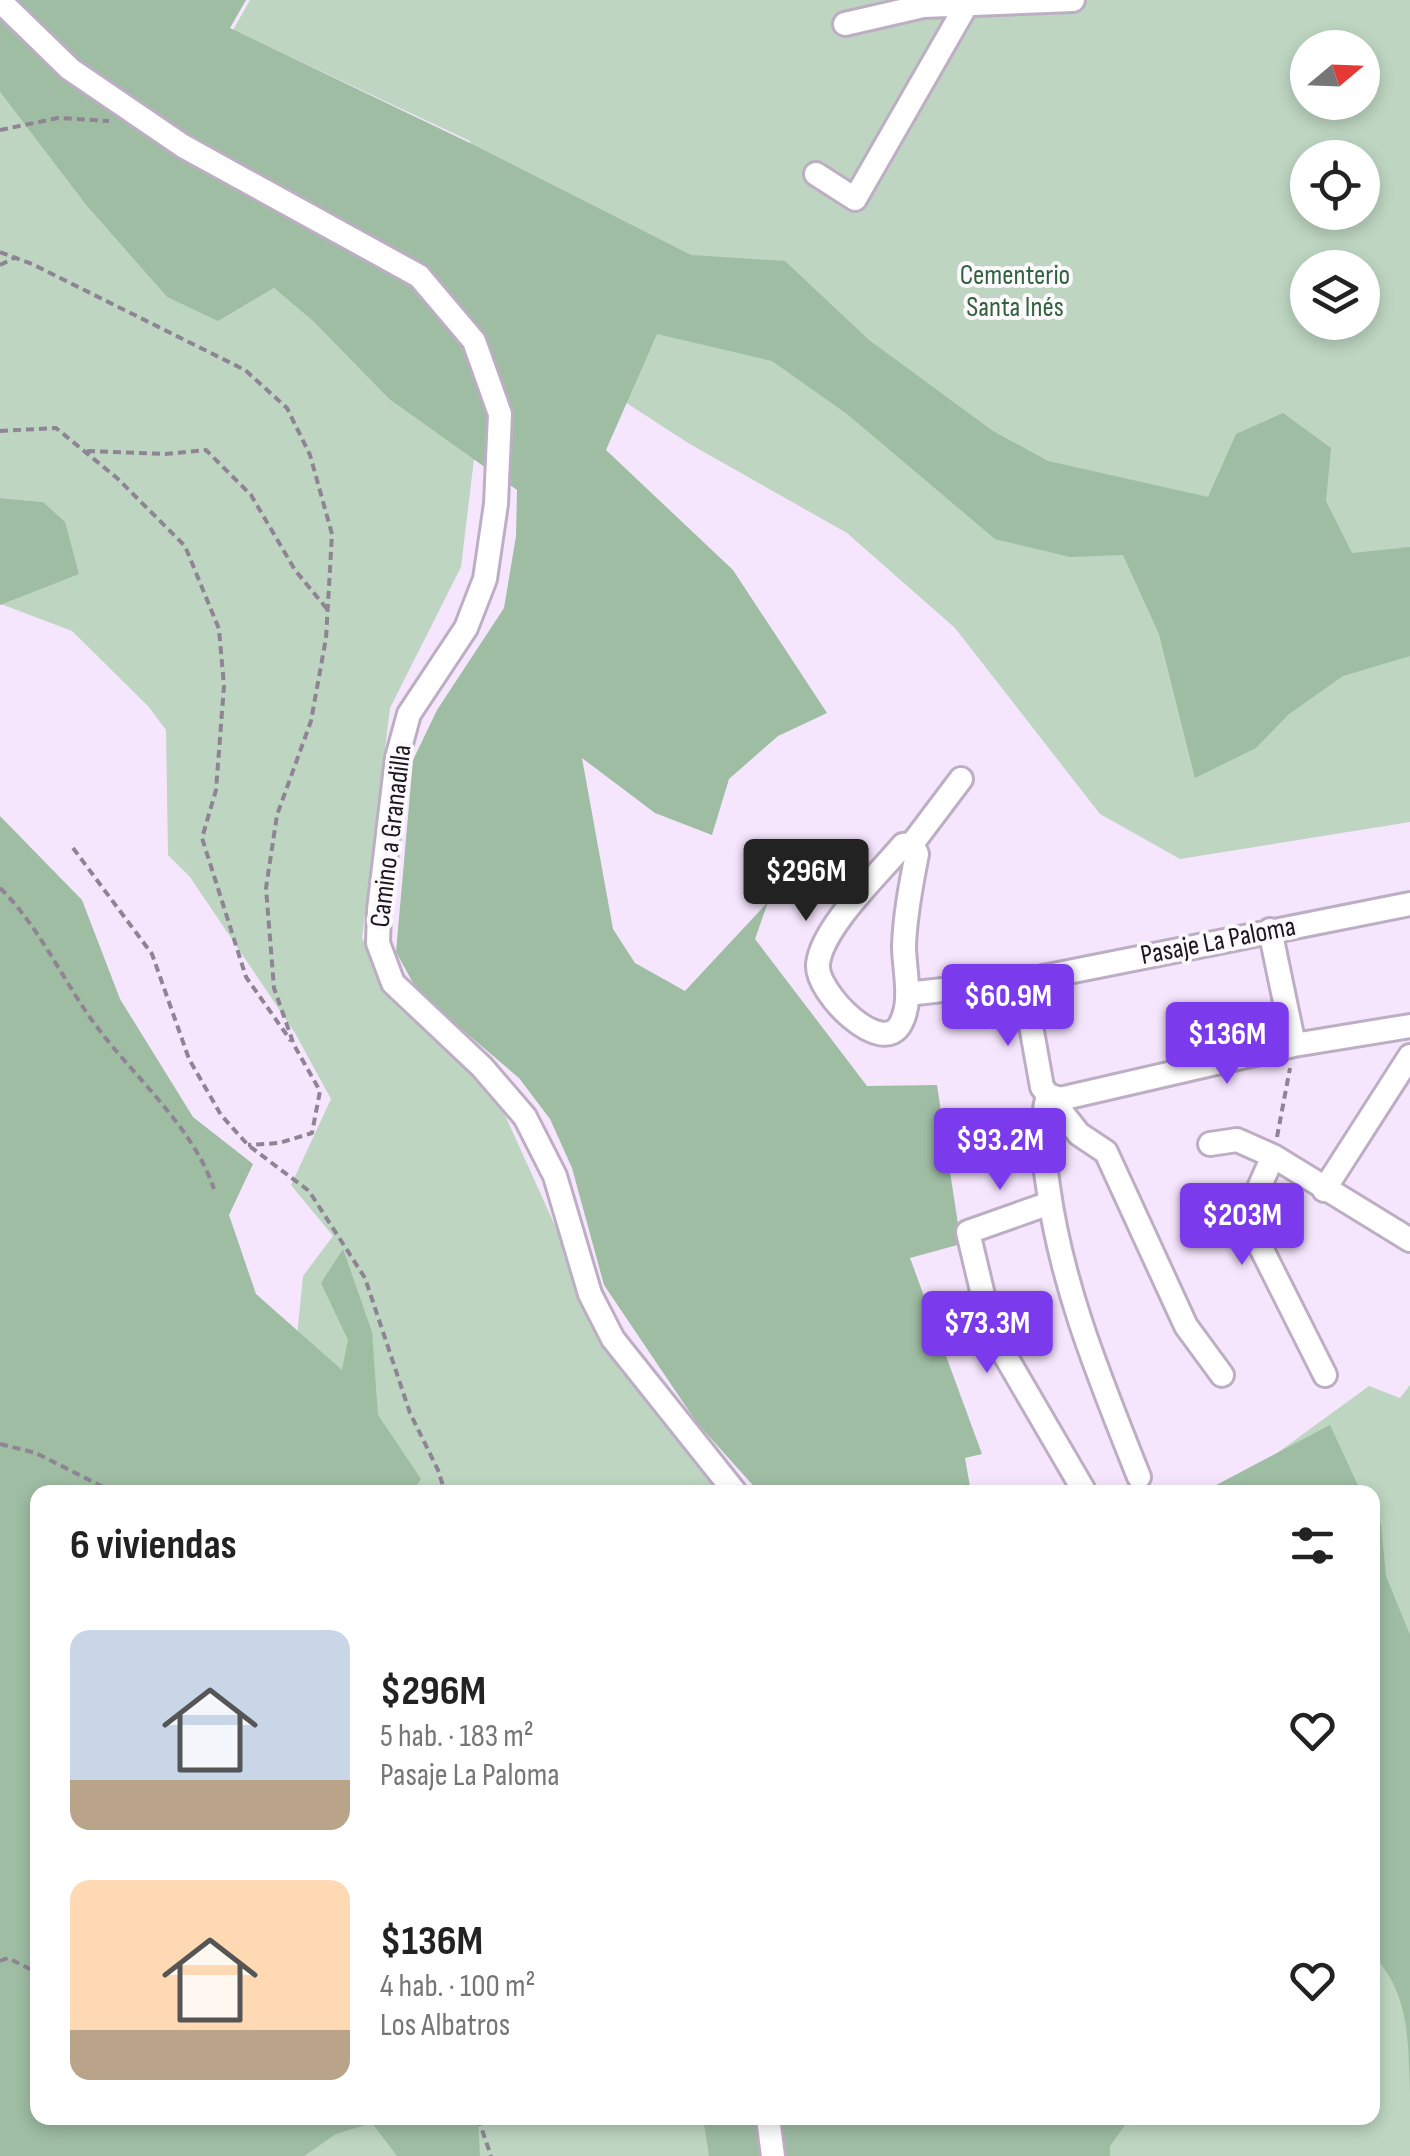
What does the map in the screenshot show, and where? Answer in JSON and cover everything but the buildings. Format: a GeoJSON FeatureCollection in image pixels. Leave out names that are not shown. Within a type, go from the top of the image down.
{"type":"FeatureCollection","features":[{"type":"Feature","properties":{"kind":"street"},"geometry":{"type":"LineString","coordinates":[[845,24],[923,6],[1072,0]]}},
{"type":"Feature","properties":{"kind":"street","name":"Camino a Granadilla"},"geometry":{"type":"LineString","coordinates":[[0,1],[70,69],[183,146],[419,276],[474,341],[500,414],[496,504],[485,579],[466,628],[408,714],[395,777],[378,943],[394,983],[482,1066],[525,1117],[555,1176],[590,1294],[613,1340],[728,1485]]}},
{"type":"Feature","properties":{"kind":"street"},"geometry":{"type":"LineString","coordinates":[[816,174],[855,199],[967,4]]}},
{"type":"Feature","properties":{"kind":"street"},"geometry":{"type":"LineString","coordinates":[[912,844],[917,854],[904,946],[907,994],[903,1020],[897,1030],[888,1034],[871,1031],[850,1018],[831,997],[817,968],[832,930],[902,846],[912,844],[961,779]]}},
{"type":"Feature","properties":{"kind":"street","name":"Pasaje La Paloma"},"geometry":{"type":"LineString","coordinates":[[907,994],[1022,981],[1410,904]]}},
{"type":"Feature","properties":{"kind":"street"},"geometry":{"type":"LineString","coordinates":[[1270,930],[1294,1045]]}},
{"type":"Feature","properties":{"kind":"street"},"geometry":{"type":"LineString","coordinates":[[1022,981],[1042,1087],[1079,1134],[1106,1152],[1186,1326],[1222,1375]]}},
{"type":"Feature","properties":{"kind":"street"},"geometry":{"type":"LineString","coordinates":[[1048,1095],[1060,1098],[1294,1045],[1410,1026]]}},
{"type":"Feature","properties":{"kind":"street"},"geometry":{"type":"LineString","coordinates":[[1324,1190],[1410,1056]]}},
{"type":"Feature","properties":{"kind":"street"},"geometry":{"type":"LineString","coordinates":[[1048,1095],[1040,1126],[1056,1244],[1078,1322],[1138,1477]]}},
{"type":"Feature","properties":{"kind":"street"},"geometry":{"type":"LineString","coordinates":[[1210,1144],[1237,1140],[1273,1156],[1410,1240]]}},
{"type":"Feature","properties":{"kind":"street"},"geometry":{"type":"LineString","coordinates":[[1273,1156],[1249,1224],[1325,1374]]}},
{"type":"Feature","properties":{"kind":"street"},"geometry":{"type":"LineString","coordinates":[[1050,1204],[968,1232],[992,1333],[1080,1485]]}},
{"type":"Feature","properties":{"kind":"street"},"geometry":{"type":"LineString","coordinates":[[769,2125],[773,2156]]}},
{"type":"Feature","properties":{"kind":"path"},"geometry":{"type":"LineString","coordinates":[[0,130],[58,118],[118,121]]}},
{"type":"Feature","properties":{"kind":"path"},"geometry":{"type":"LineString","coordinates":[[0,252],[245,370],[286,408],[310,455],[332,534],[327,609],[311,722],[277,815],[266,888],[274,988],[294,1045]]}},
{"type":"Feature","properties":{"kind":"path"},"geometry":{"type":"LineString","coordinates":[[0,265],[14,258]]}},
{"type":"Feature","properties":{"kind":"path"},"geometry":{"type":"LineString","coordinates":[[0,431],[56,428],[118,478],[186,546],[219,630],[224,686],[216,790],[202,838],[246,976],[294,1045],[320,1092],[312,1133],[279,1143],[248,1144]]}},
{"type":"Feature","properties":{"kind":"path"},"geometry":{"type":"LineString","coordinates":[[84,451],[164,454],[206,450],[251,495],[295,570],[327,609]]}},
{"type":"Feature","properties":{"kind":"path"},"geometry":{"type":"LineString","coordinates":[[73,848],[152,954],[188,1059],[221,1115],[248,1144],[310,1191],[365,1278],[410,1412],[442,1485]]}},
{"type":"Feature","properties":{"kind":"path"},"geometry":{"type":"LineString","coordinates":[[0,888],[21,908],[95,1024],[204,1160],[214,1189]]}},
{"type":"Feature","properties":{"kind":"path"},"geometry":{"type":"LineString","coordinates":[[1273,1156],[1294,1045]]}},
{"type":"Feature","properties":{"kind":"path"},"geometry":{"type":"LineString","coordinates":[[0,1444],[36,1453],[98,1485]]}},
{"type":"Feature","properties":{"kind":"path"},"geometry":{"type":"LineString","coordinates":[[0,1961],[8,1958],[30,1970]]}},
{"type":"Feature","properties":{"kind":"path"},"geometry":{"type":"LineString","coordinates":[[480,2125],[490,2156]]}},
{"type":"Feature","properties":{"kind":"green space"},"geometry":{"type":"Polygon","coordinates":[[[0,0],[246,0],[230,28],[691,255],[785,261],[869,340],[993,431],[1048,461],[1208,497],[1236,434],[1283,413],[1331,448],[1326,501],[1352,553],[1410,547],[1410,656],[1343,676],[1289,714],[1256,748],[1195,778],[1159,634],[1123,555],[1070,557],[995,539],[847,414],[772,361],[657,334],[606,450],[733,570],[827,713],[778,736],[729,779],[712,835],[655,813],[582,758],[613,929],[635,963],[685,991],[768,902],[755,939],[867,1086],[937,1085],[961,1244],[910,1258],[982,1454],[965,1458],[970,1485],[753,1485],[697,1423],[604,1285],[572,1168],[550,1119],[519,1078],[418,992],[396,952],[413,760],[437,710],[504,608],[516,536],[517,490],[389,399],[314,322],[274,288],[218,321],[167,297],[86,205],[0,92],[0,0]]]}},
{"type":"Feature","properties":{"kind":"green space","name":"Cementerio Santa Inés"},"geometry":{"type":"Polygon","coordinates":[[[250,0],[1410,0],[1410,822],[1180,859],[1100,814],[955,628],[847,533],[688,443],[522,335],[470,141],[233,30],[250,0]]]}},
{"type":"Feature","properties":{"kind":"green space"},"geometry":{"type":"Polygon","coordinates":[[[0,92],[86,205],[167,297],[218,320],[274,288],[314,322],[389,399],[474,459],[461,567],[390,708],[362,938],[405,1011],[499,1102],[606,1338],[723,1485],[323,1485],[295,1356],[303,1276],[333,1236],[291,1185],[331,1099],[295,1033],[190,877],[168,855],[166,730],[148,706],[72,631],[1,604],[79,573],[43,502],[0,498],[0,92]]]}},
{"type":"Feature","properties":{"kind":"green space"},"geometry":{"type":"Polygon","coordinates":[[[0,498],[43,502],[65,522],[79,574],[0,605],[0,498]]]}},
{"type":"Feature","properties":{"kind":"green space"},"geometry":{"type":"Polygon","coordinates":[[[0,816],[82,900],[120,999],[193,1117],[253,1164],[229,1215],[256,1294],[342,1370],[348,1340],[321,1283],[343,1249],[372,1332],[378,1415],[421,1479],[417,1485],[30,1485],[30,2125],[365,2125],[336,2134],[304,2156],[0,2156],[0,816]]]}},
{"type":"Feature","properties":{"kind":"green space"},"geometry":{"type":"Polygon","coordinates":[[[1410,1385],[1410,2156],[0,2156],[0,2025],[30,2098],[30,2125],[1380,2125],[1380,1485],[1234,1485],[1369,1386],[1400,1398],[1410,1385]]]}},
{"type":"Feature","properties":{"kind":"green space"},"geometry":{"type":"Polygon","coordinates":[[[1330,1425],[1358,1485],[1216,1485],[1330,1425]]]}},
{"type":"Feature","properties":{"kind":"green space"},"geometry":{"type":"Polygon","coordinates":[[[1380,1522],[1386,1576],[1410,1635],[1410,2092],[1405,2019],[1380,1964],[1380,1522]]]}},
{"type":"Feature","properties":{"kind":"green space"},"geometry":{"type":"Polygon","coordinates":[[[374,2125],[478,2125],[480,2156],[397,2156],[374,2125]]]}},
{"type":"Feature","properties":{"kind":"green space"},"geometry":{"type":"Polygon","coordinates":[[[704,2125],[1125,2125],[1110,2146],[1110,2156],[709,2156],[704,2125]]]}}]}
